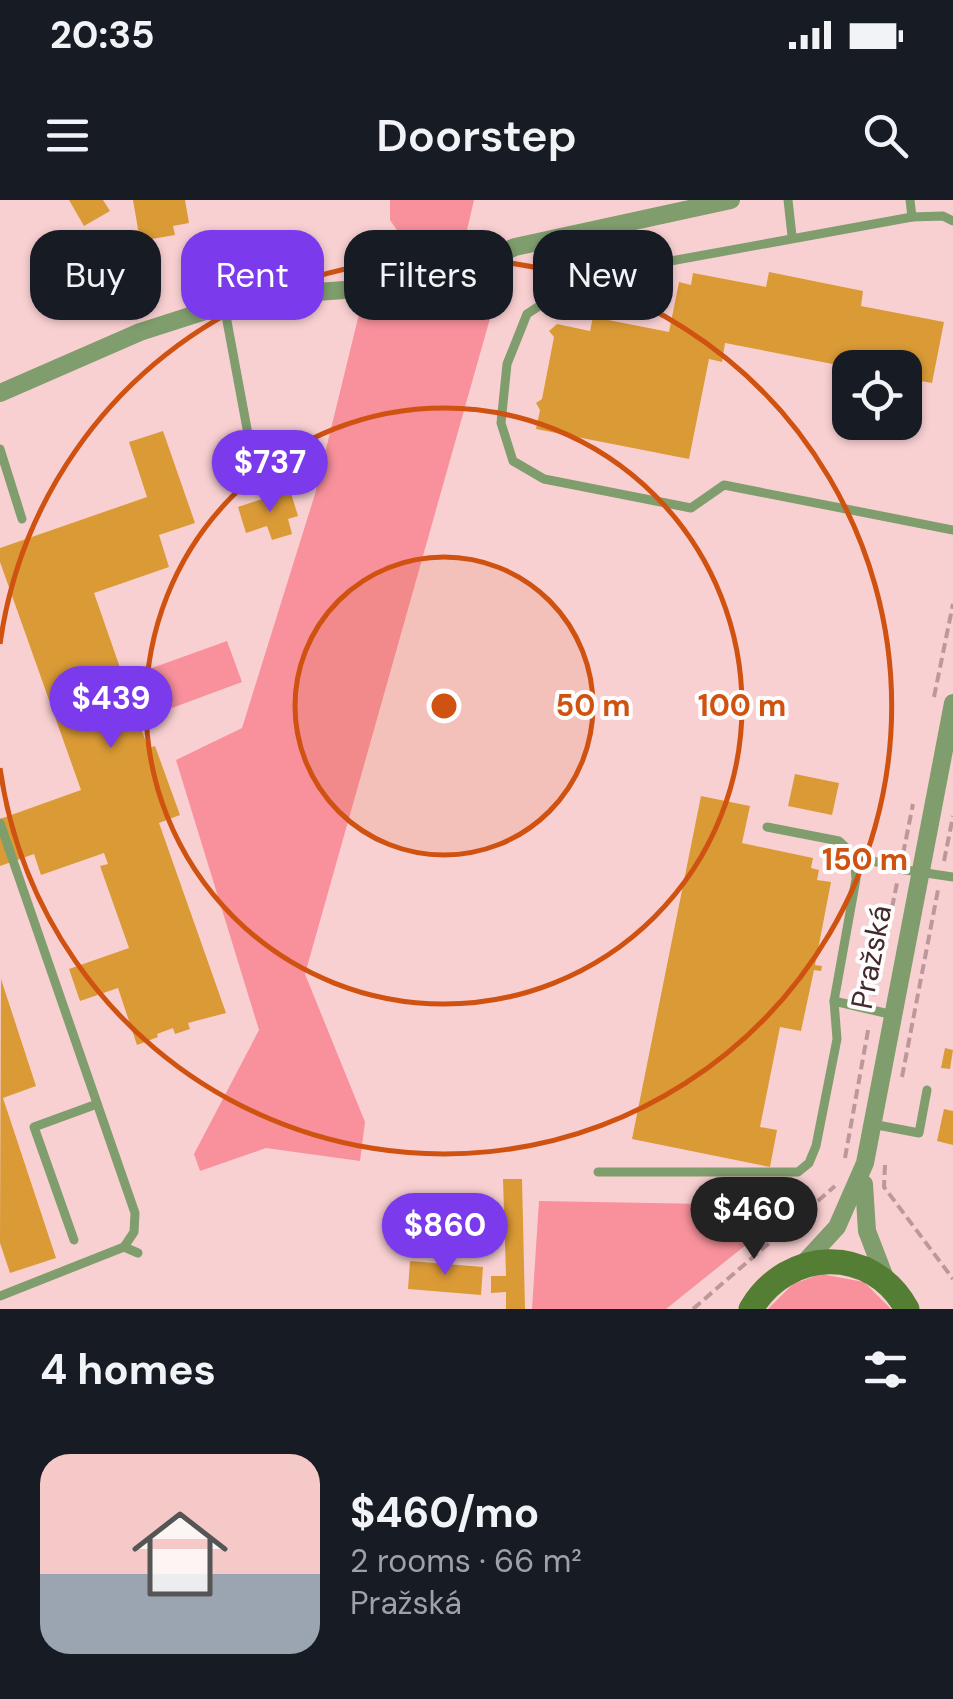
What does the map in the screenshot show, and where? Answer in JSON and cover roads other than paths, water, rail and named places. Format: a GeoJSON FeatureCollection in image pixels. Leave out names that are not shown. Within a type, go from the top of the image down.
{"type":"FeatureCollection","features":[{"type":"Feature","properties":{"kind":"main road"},"geometry":{"type":"LineString","coordinates":[[751,1309],[779,1276],[802,1264],[847,1262],[888,1282],[907,1309]]}},
{"type":"Feature","properties":{"kind":"street"},"geometry":{"type":"LineString","coordinates":[[324,291],[400,286],[451,274],[514,247],[731,200]]}},
{"type":"Feature","properties":{"kind":"street"},"geometry":{"type":"LineString","coordinates":[[0,394],[140,332],[181,319]]}},
{"type":"Feature","properties":{"kind":"street","name":"Pražská"},"geometry":{"type":"LineString","coordinates":[[864,1163],[953,704]]}},
{"type":"Feature","properties":{"kind":"street"},"geometry":{"type":"LineString","coordinates":[[802,1264],[837,1227],[864,1163]]}},
{"type":"Feature","properties":{"kind":"street"},"geometry":{"type":"LineString","coordinates":[[864,1163],[867,1231],[888,1282]]}},
{"type":"Feature","properties":{"kind":"lane"},"geometry":{"type":"LineString","coordinates":[[788,200],[792,236]]}},
{"type":"Feature","properties":{"kind":"lane"},"geometry":{"type":"LineString","coordinates":[[910,200],[912,217]]}},
{"type":"Feature","properties":{"kind":"lane"},"geometry":{"type":"LineString","coordinates":[[953,221],[943,216],[912,217],[583,277],[527,314],[507,364],[501,423],[513,461],[544,478],[691,508],[724,485],[953,530]]}},
{"type":"Feature","properties":{"kind":"lane"},"geometry":{"type":"LineString","coordinates":[[227,320],[256,477]]}},
{"type":"Feature","properties":{"kind":"lane"},"geometry":{"type":"LineString","coordinates":[[0,449],[22,519]]}},
{"type":"Feature","properties":{"kind":"lane"},"geometry":{"type":"LineString","coordinates":[[0,823],[135,1214],[134,1232],[124,1248],[0,1296]]}},
{"type":"Feature","properties":{"kind":"lane"},"geometry":{"type":"LineString","coordinates":[[767,826],[839,841],[854,855],[900,869],[953,877]]}},
{"type":"Feature","properties":{"kind":"lane"},"geometry":{"type":"LineString","coordinates":[[598,1172],[798,1172],[809,1162],[816,1146],[838,1040],[834,1001],[856,879],[854,855]]}},
{"type":"Feature","properties":{"kind":"lane"},"geometry":{"type":"LineString","coordinates":[[834,1001],[893,1015]]}},
{"type":"Feature","properties":{"kind":"lane"},"geometry":{"type":"LineString","coordinates":[[872,1124],[919,1133],[926,1090]]}},
{"type":"Feature","properties":{"kind":"lane"},"geometry":{"type":"LineString","coordinates":[[74,1240],[34,1127],[97,1104]]}},
{"type":"Feature","properties":{"kind":"lane"},"geometry":{"type":"LineString","coordinates":[[124,1248],[138,1253]]}}]}
